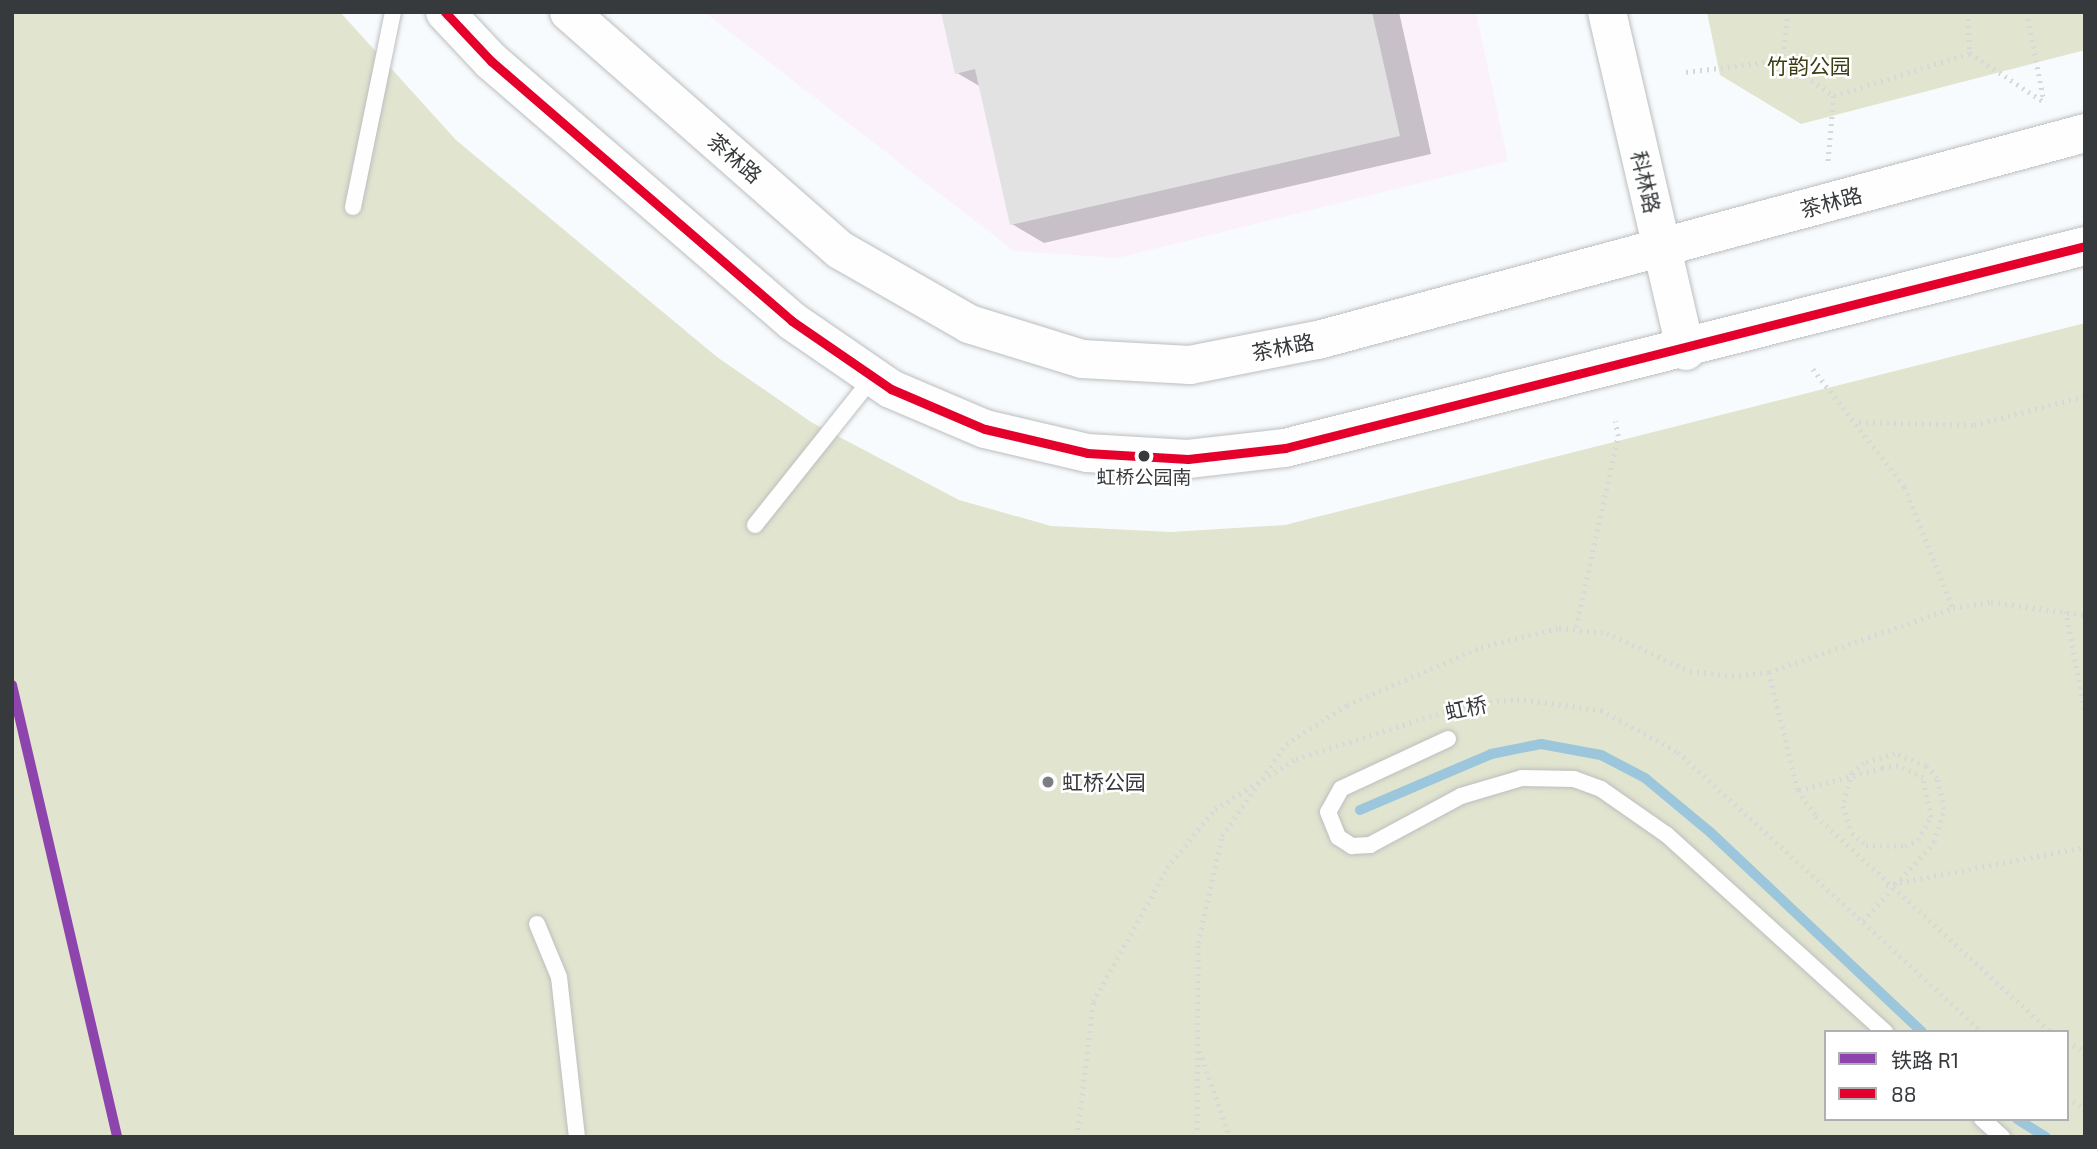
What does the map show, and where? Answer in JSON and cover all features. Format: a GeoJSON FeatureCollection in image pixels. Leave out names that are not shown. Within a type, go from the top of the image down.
{"type":"FeatureCollection","features":[{"type":"Feature","properties":{"kind":"street"},"geometry":{"type":"LineString","coordinates":[[445,12],[491,61],[792,321],[873,377],[985,429],[1087,453],[1188,459],[1284,448],[1686,351],[2085,246]]}},
{"type":"Feature","properties":{"kind":"street","name":"茶林路"},"geometry":{"type":"LineString","coordinates":[[569,12],[840,250],[969,324],[1082,359],[1190,365],[1318,340],[2085,134]]}},
{"type":"Feature","properties":{"kind":"street","name":"科林路"},"geometry":{"type":"LineString","coordinates":[[1607,12],[1686,351]]}},
{"type":"Feature","properties":{"kind":"lane"},"geometry":{"type":"LineString","coordinates":[[353,207],[393,12]]}},
{"type":"Feature","properties":{"kind":"lane"},"geometry":{"type":"LineString","coordinates":[[755,526],[873,377]]}},
{"type":"Feature","properties":{"kind":"lane"},"geometry":{"type":"LineString","coordinates":[[1448,739],[1341,789],[1328,812],[1338,836],[1352,846],[1370,845],[1461,796],[1511,780],[1550,777],[1601,789],[1667,835],[1883,1030]]}},
{"type":"Feature","properties":{"kind":"lane"},"geometry":{"type":"LineString","coordinates":[[537,924],[559,977],[578,1137]]}},
{"type":"Feature","properties":{"kind":"lane"},"geometry":{"type":"LineString","coordinates":[[1984,1121],[2002,1137]]}},
{"type":"Feature","properties":{"kind":"path"},"geometry":{"type":"LineString","coordinates":[[1783,60],[1788,12]]}},
{"type":"Feature","properties":{"kind":"path"},"geometry":{"type":"LineString","coordinates":[[1968,12],[1970,53]]}},
{"type":"Feature","properties":{"kind":"path"},"geometry":{"type":"LineString","coordinates":[[1970,53],[2045,102],[2027,12]]}},
{"type":"Feature","properties":{"kind":"path"},"geometry":{"type":"LineString","coordinates":[[1834,96],[1970,53]]}},
{"type":"Feature","properties":{"kind":"path"},"geometry":{"type":"LineString","coordinates":[[1686,72],[1783,60],[1834,96]]}},
{"type":"Feature","properties":{"kind":"path"},"geometry":{"type":"LineString","coordinates":[[1828,168],[1834,96]]}},
{"type":"Feature","properties":{"kind":"path"},"geometry":{"type":"LineString","coordinates":[[1813,369],[1905,486],[1953,608]]}},
{"type":"Feature","properties":{"kind":"path"},"geometry":{"type":"LineString","coordinates":[[1857,422],[1973,425],[2085,396]]}},
{"type":"Feature","properties":{"kind":"path"},"geometry":{"type":"LineString","coordinates":[[1576,626],[1618,436],[1615,421]]}},
{"type":"Feature","properties":{"kind":"path"},"geometry":{"type":"LineString","coordinates":[[1197,1137],[1198,943],[1208,883],[1222,836],[1286,744],[1348,705],[1481,647],[1576,626],[1607,633],[1690,671],[1769,672],[1953,608],[1992,601],[2085,615]]}},
{"type":"Feature","properties":{"kind":"path"},"geometry":{"type":"LineString","coordinates":[[2066,611],[2085,713]]}},
{"type":"Feature","properties":{"kind":"path"},"geometry":{"type":"LineString","coordinates":[[1769,672],[1798,790],[1836,841],[2049,1030]]}},
{"type":"Feature","properties":{"kind":"path","name":"虹桥"},"geometry":{"type":"LineString","coordinates":[[1077,1137],[1093,1002],[1192,834],[1251,782],[1296,759],[1469,704],[1558,701],[1638,727],[1713,780],[1980,1030]]}},
{"type":"Feature","properties":{"kind":"path"},"geometry":{"type":"LineString","coordinates":[[1798,790],[1882,768],[1898,766],[1923,778],[1931,817],[1917,840],[1905,846],[1866,845],[1852,833],[1843,806],[1852,773],[1864,763],[1895,754],[1926,766],[1937,778],[1944,809],[1934,842],[1863,921]]}},
{"type":"Feature","properties":{"kind":"path"},"geometry":{"type":"LineString","coordinates":[[1886,886],[2085,847]]}},
{"type":"Feature","properties":{"kind":"path"},"geometry":{"type":"LineString","coordinates":[[2069,1043],[2085,1051]]}},
{"type":"Feature","properties":{"kind":"path"},"geometry":{"type":"LineString","coordinates":[[1198,1047],[1230,1137]]}},
{"type":"Feature","properties":{"kind":"path"},"geometry":{"type":"LineString","coordinates":[[2069,1099],[2085,1108]]}},
{"type":"Feature","properties":{"kind":"shaded area"},"geometry":{"type":"Polygon","coordinates":[[[704,12],[1476,12],[1508,161],[1118,258],[1014,251],[704,12]]]}},
{"type":"Feature","properties":{"kind":"green space","name":"虹桥公园"},"geometry":{"type":"Polygon","coordinates":[[[12,12],[340,12],[456,140],[717,357],[811,422],[959,500],[1051,526],[1171,532],[1285,525],[2085,323],[2085,1137],[12,1137],[12,12]]]}},
{"type":"Feature","properties":{"kind":"green space","name":"竹韵公园"},"geometry":{"type":"Polygon","coordinates":[[[1707,12],[2085,12],[2085,50],[1801,124],[1720,75],[1707,12]]]}},
{"type":"Feature","properties":{"kind":"building"},"geometry":{"type":"Polygon","coordinates":[[[941,12],[1372,12],[1400,136],[1010,225],[975,69],[955,74],[941,12]]]}},
{"type":"Feature","properties":{"kind":"waterway"},"geometry":{"type":"LineString","coordinates":[[1360,810],[1491,754],[1541,744],[1601,755],[1645,778],[1710,832],[1920,1030]]}},
{"type":"Feature","properties":{"kind":"waterway"},"geometry":{"type":"LineString","coordinates":[[2020,1121],[2046,1137]]}},
{"type":"Feature","properties":{"kind":"rail line","name":"R1"},"geometry":{"type":"LineString","coordinates":[[12,685],[117,1137]]}},
{"type":"Feature","properties":{"kind":"transit line","name":"88"},"geometry":{"type":"LineString","coordinates":[[445,12],[491,61],[792,321],[891,389],[985,429],[1087,453],[1188,459],[1285,448],[2085,246]]}},
{"type":"Feature","properties":{"kind":"place","name":"虹桥公园南"},"geometry":{"type":"Point","coordinates":[1144,456]}},
{"type":"Feature","properties":{"kind":"place","name":"虹桥公园"},"geometry":{"type":"Point","coordinates":[1048,782]}}]}
